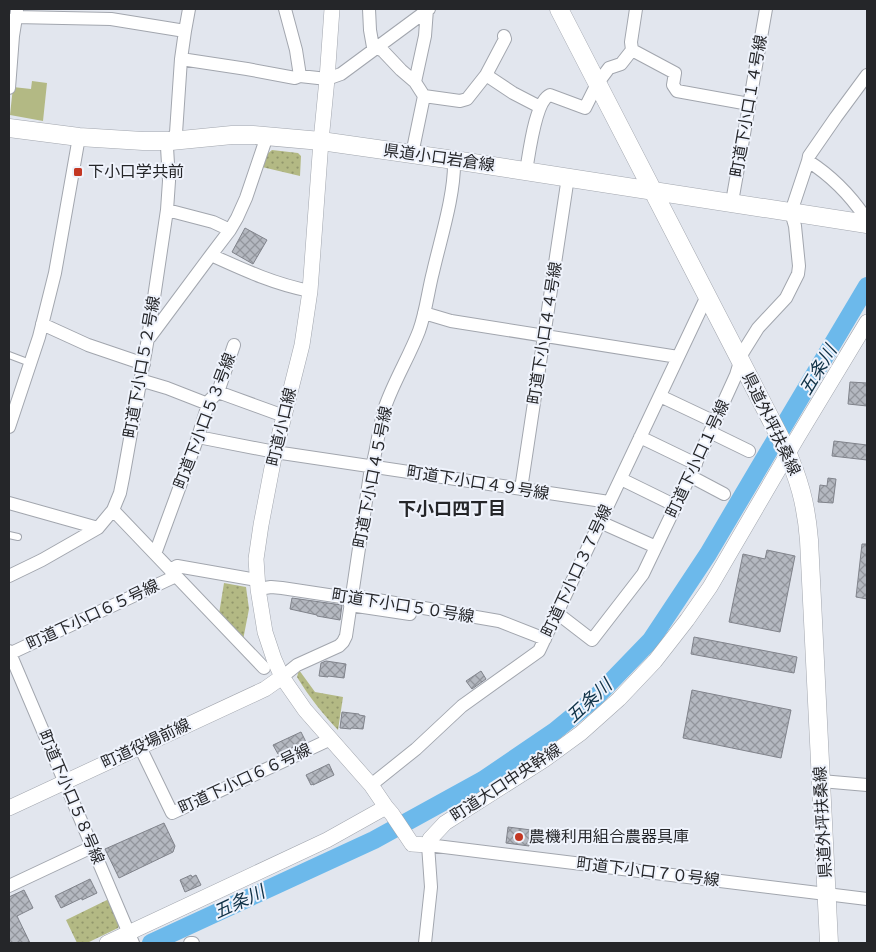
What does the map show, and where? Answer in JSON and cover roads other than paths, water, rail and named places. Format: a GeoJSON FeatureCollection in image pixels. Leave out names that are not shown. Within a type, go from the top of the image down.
{"type":"FeatureCollection","features":[{"type":"Feature","properties":{"kind":"main road","name":"県道外坪扶桑線"},"geometry":{"type":"LineString","coordinates":[[559,9],[771,420],[786,450],[800,486],[807,521],[829,943]]}},
{"type":"Feature","properties":{"kind":"main road","name":"県道小口岩倉線"},"geometry":{"type":"LineString","coordinates":[[9,128],[79,138],[171,141],[232,136],[266,136],[320,141],[568,177],[866,224]]}},
{"type":"Feature","properties":{"kind":"street","name":"町道下小口５２号線"},"geometry":{"type":"LineString","coordinates":[[113,510],[120,493],[148,338],[167,210],[169,181],[166,147],[176,133],[181,59],[189,9]]}},
{"type":"Feature","properties":{"kind":"street"},"geometry":{"type":"LineString","coordinates":[[285,9],[296,50],[300,76]]}},
{"type":"Feature","properties":{"kind":"street","name":"町道小口線"},"geometry":{"type":"LineString","coordinates":[[332,9],[320,141],[310,291],[302,345],[275,452],[258,539],[256,559],[257,584],[265,632],[282,677],[305,710],[371,784],[389,810]]}},
{"type":"Feature","properties":{"kind":"street"},"geometry":{"type":"LineString","coordinates":[[369,9],[373,47],[383,51],[400,70],[415,82],[424,96],[412,154]]}},
{"type":"Feature","properties":{"kind":"street"},"geometry":{"type":"LineString","coordinates":[[181,59],[295,78],[300,76],[327,79],[341,74],[428,9]]}},
{"type":"Feature","properties":{"kind":"street"},"geometry":{"type":"LineString","coordinates":[[415,82],[425,36],[428,9]]}},
{"type":"Feature","properties":{"kind":"street"},"geometry":{"type":"LineString","coordinates":[[526,171],[534,127],[540,107],[546,97],[550,95],[585,108],[609,68],[621,64],[632,50],[631,42],[636,9]]}},
{"type":"Feature","properties":{"kind":"street","name":"町道下小口１４号線"},"geometry":{"type":"LineString","coordinates":[[732,202],[766,9]]}},
{"type":"Feature","properties":{"kind":"street"},"geometry":{"type":"LineString","coordinates":[[9,88],[16,13],[111,19],[185,31]]}},
{"type":"Feature","properties":{"kind":"street"},"geometry":{"type":"LineString","coordinates":[[424,96],[460,101],[467,99],[486,75],[505,39],[504,36]]}},
{"type":"Feature","properties":{"kind":"street"},"geometry":{"type":"LineString","coordinates":[[632,50],[676,73],[673,85],[677,91],[749,104]]}},
{"type":"Feature","properties":{"kind":"street"},"geometry":{"type":"LineString","coordinates":[[486,75],[513,93],[540,107]]}},
{"type":"Feature","properties":{"kind":"street","name":"町道下小口１号線"},"geometry":{"type":"LineString","coordinates":[[558,613],[592,640],[643,574],[713,427],[736,375],[743,352],[758,328],[786,298],[798,274],[795,226],[791,212],[809,156],[867,75]]}},
{"type":"Feature","properties":{"kind":"street"},"geometry":{"type":"LineString","coordinates":[[148,338],[230,230],[246,198],[266,136]]}},
{"type":"Feature","properties":{"kind":"street"},"geometry":{"type":"LineString","coordinates":[[9,428],[42,324],[55,273],[79,138]]}},
{"type":"Feature","properties":{"kind":"street","name":"町道下小口４５号線"},"geometry":{"type":"LineString","coordinates":[[282,677],[297,665],[339,646],[346,636],[370,474],[382,418],[419,331],[446,219],[454,174],[454,160]]}},
{"type":"Feature","properties":{"kind":"street"},"geometry":{"type":"LineString","coordinates":[[808,160],[844,191],[865,217],[866,224]]}},
{"type":"Feature","properties":{"kind":"street","name":"町道下小口４４号線"},"geometry":{"type":"LineString","coordinates":[[521,489],[568,177]]}},
{"type":"Feature","properties":{"kind":"street"},"geometry":{"type":"LineString","coordinates":[[167,210],[213,222],[230,230]]}},
{"type":"Feature","properties":{"kind":"street"},"geometry":{"type":"LineString","coordinates":[[211,256],[261,278],[292,288],[310,291]]}},
{"type":"Feature","properties":{"kind":"street","name":"町道下小口３７号線"},"geometry":{"type":"LineString","coordinates":[[371,784],[416,749],[462,706],[539,651],[707,296]]}},
{"type":"Feature","properties":{"kind":"street"},"geometry":{"type":"LineString","coordinates":[[424,313],[451,321],[545,332],[680,353]]}},
{"type":"Feature","properties":{"kind":"street","name":"町道大口中央幹線"},"geometry":{"type":"LineString","coordinates":[[428,846],[430,839],[445,823],[562,747],[600,717],[638,680],[668,646],[702,598],[786,450],[867,322]]}},
{"type":"Feature","properties":{"kind":"street"},"geometry":{"type":"LineString","coordinates":[[42,324],[88,345],[144,364]]}},
{"type":"Feature","properties":{"kind":"street","name":"町道下小口５３号線"},"geometry":{"type":"LineString","coordinates":[[155,554],[198,437],[209,401],[218,392],[234,345]]}},
{"type":"Feature","properties":{"kind":"street"},"geometry":{"type":"LineString","coordinates":[[140,380],[208,404]]}},
{"type":"Feature","properties":{"kind":"street"},"geometry":{"type":"LineString","coordinates":[[218,392],[284,416]]}},
{"type":"Feature","properties":{"kind":"street"},"geometry":{"type":"LineString","coordinates":[[660,396],[749,451]]}},
{"type":"Feature","properties":{"kind":"street","name":"町道下小口４９号線"},"geometry":{"type":"LineString","coordinates":[[198,437],[275,452],[609,502]]}},
{"type":"Feature","properties":{"kind":"street"},"geometry":{"type":"LineString","coordinates":[[640,437],[696,464]]}},
{"type":"Feature","properties":{"kind":"street"},"geometry":{"type":"LineString","coordinates":[[690,476],[724,494]]}},
{"type":"Feature","properties":{"kind":"street"},"geometry":{"type":"LineString","coordinates":[[621,479],[676,506]]}},
{"type":"Feature","properties":{"kind":"street"},"geometry":{"type":"LineString","coordinates":[[9,503],[98,528]]}},
{"type":"Feature","properties":{"kind":"street"},"geometry":{"type":"LineString","coordinates":[[9,576],[42,560],[98,528],[113,510],[264,668]]}},
{"type":"Feature","properties":{"kind":"street"},"geometry":{"type":"LineString","coordinates":[[600,522],[656,547]]}},
{"type":"Feature","properties":{"kind":"street","name":"町道下小口５０号線"},"geometry":{"type":"LineString","coordinates":[[173,573],[177,566],[271,587],[348,598],[351,601],[360,597],[499,622],[543,642]]}},
{"type":"Feature","properties":{"kind":"street","name":"町道下小口６５号線"},"geometry":{"type":"LineString","coordinates":[[9,653],[173,573]]}},
{"type":"Feature","properties":{"kind":"street"},"geometry":{"type":"LineString","coordinates":[[351,601],[497,629],[543,642]]}},
{"type":"Feature","properties":{"kind":"street","name":"町道下小口５８号線"},"geometry":{"type":"LineString","coordinates":[[9,653],[130,938]]}},
{"type":"Feature","properties":{"kind":"street","name":"町道役場前線"},"geometry":{"type":"LineString","coordinates":[[9,808],[264,689],[282,677]]}},
{"type":"Feature","properties":{"kind":"street","name":"町道下小口６６号線"},"geometry":{"type":"LineString","coordinates":[[140,747],[172,813],[330,739]]}},
{"type":"Feature","properties":{"kind":"street"},"geometry":{"type":"LineString","coordinates":[[821,780],[867,784]]}},
{"type":"Feature","properties":{"kind":"street"},"geometry":{"type":"LineString","coordinates":[[107,943],[130,938],[389,810],[412,844],[428,846],[431,887],[425,943]]}},
{"type":"Feature","properties":{"kind":"street","name":"町道下小口７０号線"},"geometry":{"type":"LineString","coordinates":[[428,846],[867,899]]}},
{"type":"Feature","properties":{"kind":"street"},"geometry":{"type":"LineString","coordinates":[[9,886],[92,847]]}},
{"type":"Feature","properties":{"kind":"lane"},"geometry":{"type":"LineString","coordinates":[[9,355],[30,364]]}},
{"type":"Feature","properties":{"kind":"lane"},"geometry":{"type":"LineString","coordinates":[[9,535],[18,537]]}},
{"type":"Feature","properties":{"kind":"waterway","name":"五条川"},"geometry":{"type":"LineString","coordinates":[[151,943],[374,840],[483,780],[555,731],[594,699],[651,640],[708,554],[867,286]]}},
{"type":"Feature","properties":{"kind":"place","name":"下小口学共前"},"geometry":{"type":"Point","coordinates":[78,172]}},
{"type":"Feature","properties":{"kind":"place","name":"農機利用組合農器具庫"},"geometry":{"type":"Point","coordinates":[519,837]}},
{"type":"Feature","properties":{"kind":"district","name":"下小口四丁目"},"geometry":{"type":"Point","coordinates":[452,509]}}]}
